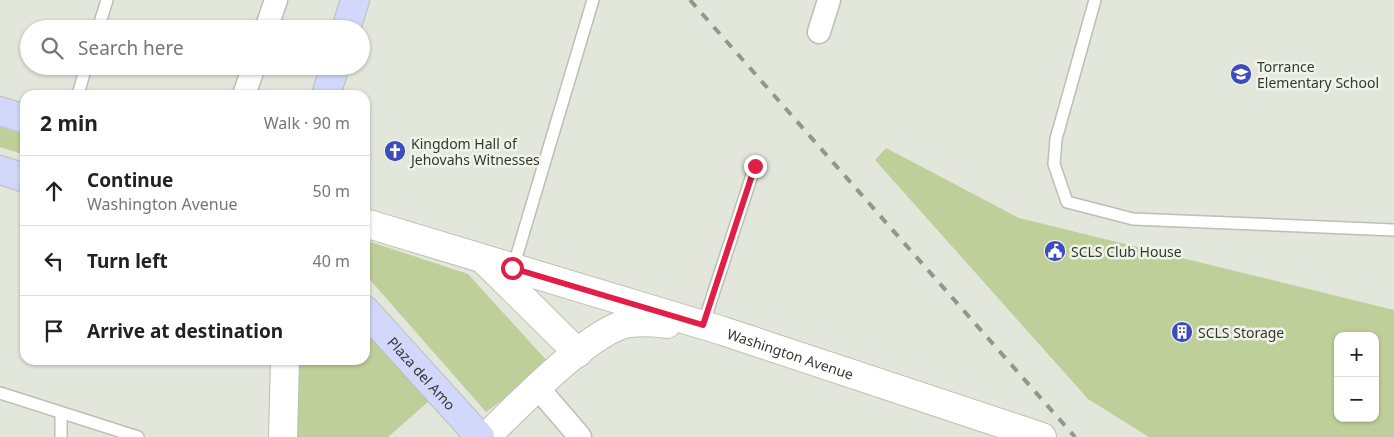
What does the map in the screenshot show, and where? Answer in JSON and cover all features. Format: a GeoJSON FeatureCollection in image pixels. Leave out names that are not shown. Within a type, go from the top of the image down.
{"type":"FeatureCollection","features":[{"type":"Feature","properties":{"kind":"main road"},"geometry":{"type":"LineString","coordinates":[[349,20],[355,0]]}},
{"type":"Feature","properties":{"kind":"main road"},"geometry":{"type":"LineString","coordinates":[[328,90],[332,75]]}},
{"type":"Feature","properties":{"kind":"main road"},"geometry":{"type":"LineString","coordinates":[[0,111],[20,117]]}},
{"type":"Feature","properties":{"kind":"main road"},"geometry":{"type":"LineString","coordinates":[[0,170],[20,176]]}},
{"type":"Feature","properties":{"kind":"main road","name":"Plaza del Amo"},"geometry":{"type":"LineString","coordinates":[[370,316],[480,437]]}},
{"type":"Feature","properties":{"kind":"street"},"geometry":{"type":"LineString","coordinates":[[269,20],[276,0]]}},
{"type":"Feature","properties":{"kind":"street"},"geometry":{"type":"LineString","coordinates":[[820,32],[829,0]]}},
{"type":"Feature","properties":{"kind":"street"},"geometry":{"type":"LineString","coordinates":[[246,90],[251,75]]}},
{"type":"Feature","properties":{"kind":"street","name":"Washington Avenue"},"geometry":{"type":"LineString","coordinates":[[370,225],[713,328],[1042,437]]}},
{"type":"Feature","properties":{"kind":"street"},"geometry":{"type":"LineString","coordinates":[[483,259],[578,353]]}},
{"type":"Feature","properties":{"kind":"street"},"geometry":{"type":"LineString","coordinates":[[486,437],[538,388],[603,334],[628,323],[660,323],[713,328]]}},
{"type":"Feature","properties":{"kind":"street"},"geometry":{"type":"LineString","coordinates":[[283,437],[285,365]]}},
{"type":"Feature","properties":{"kind":"street"},"geometry":{"type":"LineString","coordinates":[[538,388],[580,437]]}},
{"type":"Feature","properties":{"kind":"lane"},"geometry":{"type":"LineString","coordinates":[[101,20],[107,0]]}},
{"type":"Feature","properties":{"kind":"lane"},"geometry":{"type":"LineString","coordinates":[[512,268],[593,0]]}},
{"type":"Feature","properties":{"kind":"lane"},"geometry":{"type":"LineString","coordinates":[[1096,0],[1056,139],[1054,164],[1067,202],[1132,220],[1394,230]]}},
{"type":"Feature","properties":{"kind":"lane"},"geometry":{"type":"LineString","coordinates":[[79,90],[84,75]]}},
{"type":"Feature","properties":{"kind":"lane"},"geometry":{"type":"LineString","coordinates":[[713,328],[755,166]]}},
{"type":"Feature","properties":{"kind":"lane"},"geometry":{"type":"LineString","coordinates":[[0,393],[138,437]]}},
{"type":"Feature","properties":{"kind":"lane"},"geometry":{"type":"LineString","coordinates":[[61,413],[61,437]]}},
{"type":"Feature","properties":{"kind":"green space"},"geometry":{"type":"Polygon","coordinates":[[[0,127],[20,133],[20,153],[0,147],[0,127]]]}},
{"type":"Feature","properties":{"kind":"green space"},"geometry":{"type":"Polygon","coordinates":[[[886,148],[1019,218],[1394,310],[1394,437],[1149,437],[1088,399],[875,160],[886,148]]]}},
{"type":"Feature","properties":{"kind":"green space"},"geometry":{"type":"Polygon","coordinates":[[[370,242],[468,274],[549,363],[525,384],[486,412],[370,280],[370,242]]]}},
{"type":"Feature","properties":{"kind":"green space"},"geometry":{"type":"Polygon","coordinates":[[[370,321],[437,394],[388,437],[288,437],[289,365],[370,365],[370,321]]]}},
{"type":"Feature","properties":{"kind":"railway"},"geometry":{"type":"LineString","coordinates":[[690,0],[1075,437]]}},
{"type":"Feature","properties":{"kind":"place","name":"Torrance Elementary School"},"geometry":{"type":"Point","coordinates":[1241,74]}},
{"type":"Feature","properties":{"kind":"place","name":"Kingdom Hall of Jehovahs Witnesses"},"geometry":{"type":"Point","coordinates":[395,151]}},
{"type":"Feature","properties":{"kind":"place","name":"SCLS Club House"},"geometry":{"type":"Point","coordinates":[1055,251]}},
{"type":"Feature","properties":{"kind":"place","name":"SCLS Storage"},"geometry":{"type":"Point","coordinates":[1182,332]}},
{"type":"Feature","properties":{"kind":"route"},"geometry":{"type":"LineString","coordinates":[[512,268],[703,325],[755,166]]}}]}
